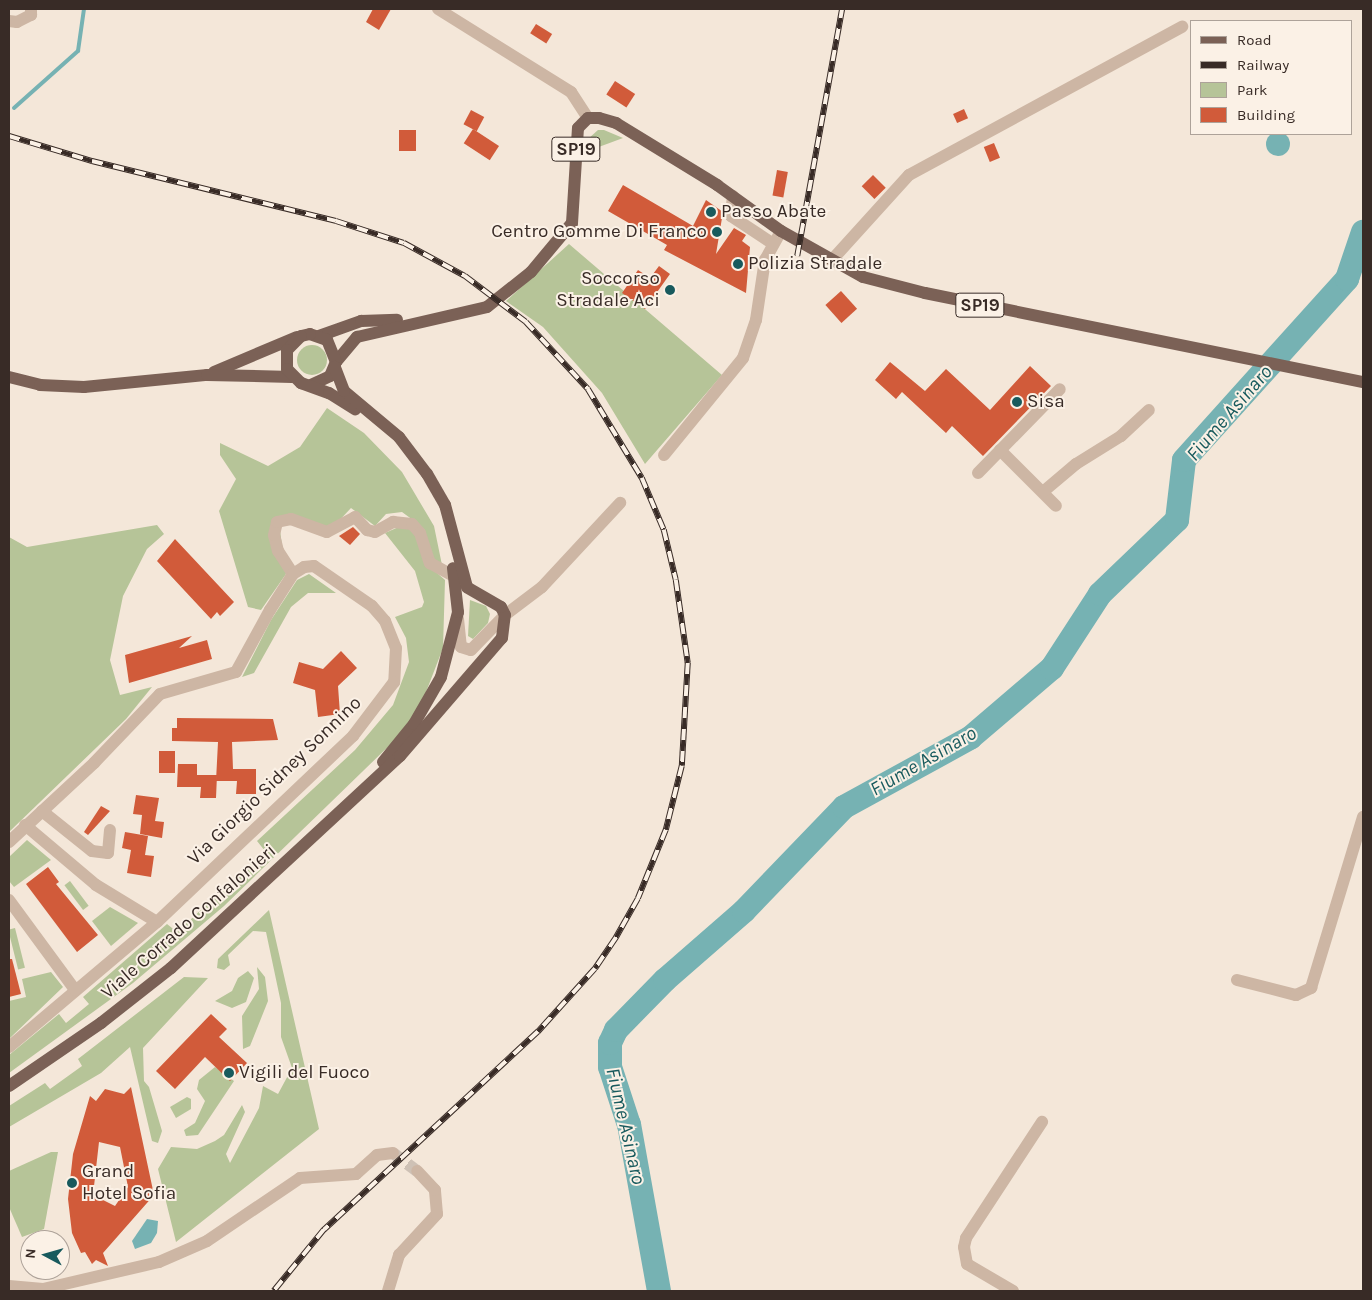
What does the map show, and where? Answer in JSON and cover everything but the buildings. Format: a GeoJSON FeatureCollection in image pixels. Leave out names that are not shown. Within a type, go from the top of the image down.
{"type":"FeatureCollection","features":[{"type":"Feature","properties":{"kind":"main road","name":"SP19"},"geometry":{"type":"LineString","coordinates":[[422,320],[496,303],[565,235],[576,210],[576,138],[578,128],[588,118],[616,123],[733,196],[781,231],[851,272],[898,288],[1363,382]]}},
{"type":"Feature","properties":{"kind":"main road"},"geometry":{"type":"LineString","coordinates":[[208,375],[301,336],[320,336],[361,321],[422,320]]}},
{"type":"Feature","properties":{"kind":"main road"},"geometry":{"type":"LineString","coordinates":[[311,385],[330,376],[335,364],[357,337],[422,320]]}},
{"type":"Feature","properties":{"kind":"main road"},"geometry":{"type":"LineString","coordinates":[[292,377],[287,369],[287,350],[301,336]]}},
{"type":"Feature","properties":{"kind":"main road"},"geometry":{"type":"LineString","coordinates":[[320,336],[332,346],[335,364],[344,391],[414,454],[445,504],[467,587],[500,607],[505,615],[502,638],[400,756],[338,814]]}},
{"type":"Feature","properties":{"kind":"main road"},"geometry":{"type":"LineString","coordinates":[[10,379],[40,385],[84,387],[208,375],[292,377],[350,406],[407,457],[437,507],[455,577],[458,612],[441,676],[429,702],[400,742],[338,814]]}},
{"type":"Feature","properties":{"kind":"main road","name":"Viale Corrado Confalonieri"},"geometry":{"type":"LineString","coordinates":[[9,1086],[101,1023],[171,968],[338,814]]}},
{"type":"Feature","properties":{"kind":"street"},"geometry":{"type":"LineString","coordinates":[[9,21],[17,22],[31,15],[31,9]]}},
{"type":"Feature","properties":{"kind":"street"},"geometry":{"type":"LineString","coordinates":[[438,9],[571,92],[588,118]]}},
{"type":"Feature","properties":{"kind":"street"},"geometry":{"type":"LineString","coordinates":[[831,260],[909,176],[1182,27]]}},
{"type":"Feature","properties":{"kind":"street"},"geometry":{"type":"LineString","coordinates":[[733,196],[731,216],[772,243]]}},
{"type":"Feature","properties":{"kind":"street"},"geometry":{"type":"LineString","coordinates":[[664,455],[743,358],[756,320],[765,260],[772,243],[781,231]]}},
{"type":"Feature","properties":{"kind":"street"},"geometry":{"type":"LineString","coordinates":[[978,473],[1060,389]]}},
{"type":"Feature","properties":{"kind":"street"},"geometry":{"type":"LineString","coordinates":[[1044,491],[1076,464],[1121,436],[1149,410]]}},
{"type":"Feature","properties":{"kind":"street"},"geometry":{"type":"LineString","coordinates":[[1000,450],[1044,491],[1056,506]]}},
{"type":"Feature","properties":{"kind":"street"},"geometry":{"type":"LineString","coordinates":[[458,612],[459,641],[467,651],[505,615],[542,587],[620,503]]}},
{"type":"Feature","properties":{"kind":"street"},"geometry":{"type":"LineString","coordinates":[[9,842],[25,825],[94,763],[160,694],[236,672],[293,574],[278,552],[274,536],[277,522],[291,518],[327,532],[355,516],[367,530],[375,532],[393,522],[412,524],[420,533],[430,563],[455,577]]}},
{"type":"Feature","properties":{"kind":"street","name":"Via Giorgio Sidney Sonnino"},"geometry":{"type":"LineString","coordinates":[[9,1047],[157,922],[353,736],[394,682],[396,648],[385,621],[372,606],[314,566],[293,574]]}},
{"type":"Feature","properties":{"kind":"street"},"geometry":{"type":"LineString","coordinates":[[42,811],[92,851],[108,853],[110,830]]}},
{"type":"Feature","properties":{"kind":"street"},"geometry":{"type":"LineString","coordinates":[[1238,980],[1296,995],[1311,988],[1363,817]]}},
{"type":"Feature","properties":{"kind":"street"},"geometry":{"type":"LineString","coordinates":[[25,825],[96,885],[157,922]]}},
{"type":"Feature","properties":{"kind":"street"},"geometry":{"type":"LineString","coordinates":[[9,900],[75,990]]}},
{"type":"Feature","properties":{"kind":"street"},"geometry":{"type":"LineString","coordinates":[[1013,1291],[967,1264],[964,1247],[966,1238],[1042,1122]]}},
{"type":"Feature","properties":{"kind":"street"},"geometry":{"type":"LineString","coordinates":[[9,1286],[43,1289],[160,1262],[207,1241],[300,1178],[356,1174],[377,1155],[393,1154]]}},
{"type":"Feature","properties":{"kind":"street"},"geometry":{"type":"LineString","coordinates":[[388,1291],[399,1255],[437,1214],[434,1190],[417,1171]]}},
{"type":"Feature","properties":{"kind":"green space"},"geometry":{"type":"Polygon","coordinates":[[[598,130],[604,130],[623,138],[588,151],[588,139],[598,130]]]}},
{"type":"Feature","properties":{"kind":"green space"},"geometry":{"type":"Polygon","coordinates":[[[569,244],[722,375],[645,464],[602,393],[543,327],[506,301],[569,244]]]}},
{"type":"Feature","properties":{"kind":"green space"},"geometry":{"type":"Polygon","coordinates":[[[312,345],[323,349],[327,360],[323,371],[312,375],[301,371],[297,360],[301,349],[312,345]]]}},
{"type":"Feature","properties":{"kind":"green space"},"geometry":{"type":"Polygon","coordinates":[[[327,408],[364,433],[402,472],[434,526],[442,565],[432,559],[421,526],[402,512],[386,514],[375,526],[351,508],[335,525],[325,528],[278,516],[286,574],[261,610],[248,607],[219,511],[236,479],[220,455],[220,443],[268,466],[300,447],[327,408]]]}},
{"type":"Feature","properties":{"kind":"green space"},"geometry":{"type":"Polygon","coordinates":[[[157,525],[164,534],[147,549],[123,596],[110,660],[120,695],[152,687],[126,719],[9,832],[9,537],[27,547],[157,525]]]}},
{"type":"Feature","properties":{"kind":"green space"},"geometry":{"type":"Polygon","coordinates":[[[401,526],[414,531],[427,564],[445,580],[443,648],[421,705],[396,739],[224,906],[133,983],[9,1073],[9,1055],[59,1014],[66,1023],[89,1004],[83,997],[167,924],[177,932],[265,851],[257,841],[355,750],[393,705],[409,662],[406,638],[395,617],[422,607],[424,602],[415,571],[385,533],[401,526]]]}},
{"type":"Feature","properties":{"kind":"green space"},"geometry":{"type":"Polygon","coordinates":[[[309,574],[336,593],[308,593],[291,607],[254,673],[242,677],[271,620],[297,580],[309,574]]]}},
{"type":"Feature","properties":{"kind":"green space"},"geometry":{"type":"Polygon","coordinates":[[[470,600],[486,606],[490,614],[488,623],[473,639],[468,636],[470,600]]]}},
{"type":"Feature","properties":{"kind":"green space"},"geometry":{"type":"Polygon","coordinates":[[[27,840],[51,860],[14,887],[9,881],[9,857],[27,840]]]}},
{"type":"Feature","properties":{"kind":"green space"},"geometry":{"type":"Polygon","coordinates":[[[70,881],[89,906],[83,910],[64,885],[70,881]]]}},
{"type":"Feature","properties":{"kind":"green space"},"geometry":{"type":"Polygon","coordinates":[[[110,907],[138,923],[111,946],[92,921],[110,907]]]}},
{"type":"Feature","properties":{"kind":"green space"},"geometry":{"type":"Polygon","coordinates":[[[269,910],[319,1129],[176,1242],[158,1169],[171,1147],[197,1149],[215,1141],[224,1135],[242,1105],[245,1112],[226,1154],[230,1163],[259,1108],[263,1086],[278,1094],[292,1068],[281,1037],[281,1003],[266,932],[253,931],[228,955],[230,965],[224,970],[217,968],[218,959],[269,910]]]}},
{"type":"Feature","properties":{"kind":"green space"},"geometry":{"type":"Polygon","coordinates":[[[15,928],[25,968],[18,969],[9,933],[9,929],[15,928]]]}},
{"type":"Feature","properties":{"kind":"green space"},"geometry":{"type":"Polygon","coordinates":[[[257,967],[265,977],[268,1001],[250,1046],[243,1049],[242,1016],[259,989],[257,967]]]}},
{"type":"Feature","properties":{"kind":"green space"},"geometry":{"type":"Polygon","coordinates":[[[248,971],[254,978],[246,1002],[232,1008],[215,1001],[232,991],[238,978],[248,971]]]}},
{"type":"Feature","properties":{"kind":"green space"},"geometry":{"type":"Polygon","coordinates":[[[51,972],[63,987],[9,1039],[9,1001],[26,997],[22,979],[51,972]]]}},
{"type":"Feature","properties":{"kind":"green space"},"geometry":{"type":"Polygon","coordinates":[[[184,977],[208,978],[143,1048],[144,1081],[149,1087],[162,1131],[158,1143],[152,1141],[130,1047],[101,1073],[9,1127],[9,1106],[45,1083],[50,1089],[82,1066],[78,1059],[184,977]]]}},
{"type":"Feature","properties":{"kind":"green space"},"geometry":{"type":"Polygon","coordinates":[[[215,1067],[234,1081],[198,1135],[186,1136],[184,1130],[195,1123],[205,1101],[197,1089],[199,1080],[215,1067]]]}},
{"type":"Feature","properties":{"kind":"green space"},"geometry":{"type":"Polygon","coordinates":[[[187,1097],[191,1099],[191,1109],[176,1118],[170,1107],[187,1097]]]}},
{"type":"Feature","properties":{"kind":"green space"},"geometry":{"type":"Polygon","coordinates":[[[51,1152],[58,1152],[44,1229],[20,1230],[20,1232],[9,1207],[9,1171],[51,1152]]]}},
{"type":"Feature","properties":{"kind":"water"},"geometry":{"type":"Polygon","coordinates":[[[1271,135],[1285,135],[1289,139],[1289,149],[1283,155],[1273,155],[1267,149],[1267,139],[1271,135]]]}},
{"type":"Feature","properties":{"kind":"water"},"geometry":{"type":"Polygon","coordinates":[[[147,1219],[158,1221],[157,1233],[151,1243],[135,1249],[132,1241],[147,1219]]]}},
{"type":"Feature","properties":{"kind":"waterway"},"geometry":{"type":"LineString","coordinates":[[14,108],[78,51],[84,9]]}},
{"type":"Feature","properties":{"kind":"waterway","name":"Fiume Asinaro"},"geometry":{"type":"LineString","coordinates":[[659,1291],[629,1125],[610,1067],[610,1043],[616,1030],[665,980],[744,911],[844,807],[970,738],[1052,668],[1100,594],[1177,520],[1184,460],[1347,279],[1363,232]]}},
{"type":"Feature","properties":{"kind":"tunnel"},"geometry":{"type":"LineString","coordinates":[[393,1153],[417,1171]]}},
{"type":"Feature","properties":{"kind":"railway"},"geometry":{"type":"LineString","coordinates":[[797,256],[842,9]]}},
{"type":"Feature","properties":{"kind":"railway"},"geometry":{"type":"LineString","coordinates":[[9,136],[92,161],[336,221],[404,243],[465,276],[526,322],[588,389],[642,478],[664,530],[676,580],[688,663],[682,766],[666,830],[638,899],[616,938],[595,969],[538,1032],[324,1230],[274,1291]]}},
{"type":"Feature","properties":{"kind":"place","name":"Passo Abate"},"geometry":{"type":"Point","coordinates":[711,212]}},
{"type":"Feature","properties":{"kind":"place","name":"Centro Gomme Di Franco"},"geometry":{"type":"Point","coordinates":[717,232]}},
{"type":"Feature","properties":{"kind":"place","name":"Polizia Stradale"},"geometry":{"type":"Point","coordinates":[738,264]}},
{"type":"Feature","properties":{"kind":"place","name":"Soccorso Stradale Aci"},"geometry":{"type":"Point","coordinates":[670,290]}},
{"type":"Feature","properties":{"kind":"place","name":"Sisa"},"geometry":{"type":"Point","coordinates":[1017,402]}},
{"type":"Feature","properties":{"kind":"place","name":"Vigili del Fuoco"},"geometry":{"type":"Point","coordinates":[229,1073]}},
{"type":"Feature","properties":{"kind":"place","name":"Grand Hotel Sofia"},"geometry":{"type":"Point","coordinates":[72,1183]}}]}
